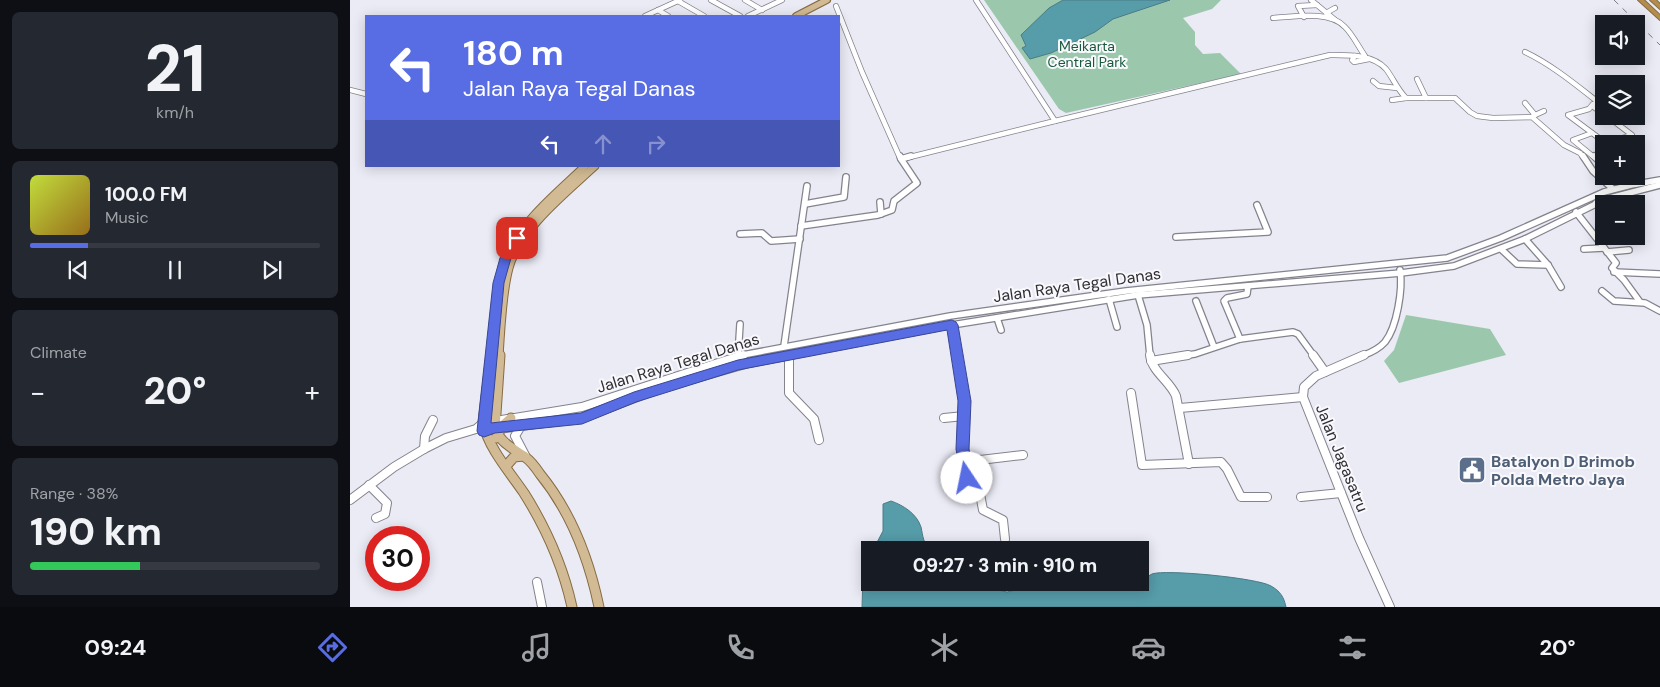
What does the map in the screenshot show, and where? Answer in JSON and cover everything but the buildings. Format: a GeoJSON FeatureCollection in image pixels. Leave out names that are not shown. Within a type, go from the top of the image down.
{"type":"FeatureCollection","features":[{"type":"Feature","properties":{"kind":"highway"},"geometry":{"type":"LineString","coordinates":[[1642,0],[1660,17]]}},
{"type":"Feature","properties":{"kind":"highway"},"geometry":{"type":"LineString","coordinates":[[1648,0],[1660,11]]}},
{"type":"Feature","properties":{"kind":"highway"},"geometry":{"type":"LineString","coordinates":[[1653,0],[1660,7]]}},
{"type":"Feature","properties":{"kind":"main road"},"geometry":{"type":"LineString","coordinates":[[798,15],[828,0]]}},
{"type":"Feature","properties":{"kind":"main road"},"geometry":{"type":"LineString","coordinates":[[805,15],[835,3]]}},
{"type":"Feature","properties":{"kind":"main road"},"geometry":{"type":"LineString","coordinates":[[572,607],[564,571],[551,541],[481,428],[499,283],[506,258],[517,238],[531,219],[584,167]]}},
{"type":"Feature","properties":{"kind":"main road"},"geometry":{"type":"LineString","coordinates":[[493,447],[506,283],[509,267],[524,238],[540,219],[594,167]]}},
{"type":"Feature","properties":{"kind":"main road"},"geometry":{"type":"LineString","coordinates":[[496,428],[512,418]]}},
{"type":"Feature","properties":{"kind":"main road"},"geometry":{"type":"LineString","coordinates":[[496,428],[510,448],[526,457],[552,489],[584,550],[599,607]]}},
{"type":"Feature","properties":{"kind":"main road"},"geometry":{"type":"LineString","coordinates":[[506,466],[514,457],[526,457]]}},
{"type":"Feature","properties":{"kind":"street"},"geometry":{"type":"LineString","coordinates":[[711,0],[738,15]]}},
{"type":"Feature","properties":{"kind":"street"},"geometry":{"type":"LineString","coordinates":[[745,0],[762,10]]}},
{"type":"Feature","properties":{"kind":"street"},"geometry":{"type":"LineString","coordinates":[[750,15],[781,0]]}},
{"type":"Feature","properties":{"kind":"street"},"geometry":{"type":"LineString","coordinates":[[976,0],[1055,120]]}},
{"type":"Feature","properties":{"kind":"street"},"geometry":{"type":"LineString","coordinates":[[1311,0],[1345,28],[1367,58],[1385,66],[1397,88],[1406,98]]}},
{"type":"Feature","properties":{"kind":"street"},"geometry":{"type":"LineString","coordinates":[[646,15],[679,1],[702,15]]}},
{"type":"Feature","properties":{"kind":"street"},"geometry":{"type":"LineString","coordinates":[[835,3],[840,15]]}},
{"type":"Feature","properties":{"kind":"street"},"geometry":{"type":"LineString","coordinates":[[1304,17],[1298,6],[1317,5]]}},
{"type":"Feature","properties":{"kind":"street"},"geometry":{"type":"LineString","coordinates":[[1326,13],[1335,8]]}},
{"type":"Feature","properties":{"kind":"street"},"geometry":{"type":"LineString","coordinates":[[658,10],[666,15]]}},
{"type":"Feature","properties":{"kind":"street"},"geometry":{"type":"LineString","coordinates":[[801,226],[825,224],[881,214],[892,210],[894,201],[917,183],[901,159],[862,72],[840,16]]}},
{"type":"Feature","properties":{"kind":"street"},"geometry":{"type":"LineString","coordinates":[[1273,18],[1304,17],[1335,20]]}},
{"type":"Feature","properties":{"kind":"street"},"geometry":{"type":"LineString","coordinates":[[1525,52],[1540,59],[1595,98]]}},
{"type":"Feature","properties":{"kind":"street"},"geometry":{"type":"LineString","coordinates":[[901,159],[1330,54],[1355,56],[1352,60],[1354,62],[1367,58]]}},
{"type":"Feature","properties":{"kind":"street"},"geometry":{"type":"LineString","coordinates":[[1416,79],[1426,98]]}},
{"type":"Feature","properties":{"kind":"street"},"geometry":{"type":"LineString","coordinates":[[1373,82],[1379,86],[1397,88]]}},
{"type":"Feature","properties":{"kind":"street"},"geometry":{"type":"LineString","coordinates":[[350,90],[365,94]]}},
{"type":"Feature","properties":{"kind":"street"},"geometry":{"type":"LineString","coordinates":[[1392,100],[1406,98],[1458,99],[1475,116],[1493,118],[1534,116],[1544,111]]}},
{"type":"Feature","properties":{"kind":"street"},"geometry":{"type":"LineString","coordinates":[[1525,103],[1534,116],[1564,145],[1580,153],[1588,161],[1593,171],[1613,189]]}},
{"type":"Feature","properties":{"kind":"street"},"geometry":{"type":"LineString","coordinates":[[1595,104],[1568,115],[1595,135]]}},
{"type":"Feature","properties":{"kind":"street"},"geometry":{"type":"LineString","coordinates":[[1618,125],[1632,135]]}},
{"type":"Feature","properties":{"kind":"street"},"geometry":{"type":"LineString","coordinates":[[1592,133],[1573,140],[1595,156]]}},
{"type":"Feature","properties":{"kind":"street"},"geometry":{"type":"LineString","coordinates":[[1588,161],[1595,160]]}},
{"type":"Feature","properties":{"kind":"street"},"geometry":{"type":"LineString","coordinates":[[805,204],[844,197],[846,195],[846,177]]}},
{"type":"Feature","properties":{"kind":"street","name":"Jalan Raya Tegal Danas"},"geometry":{"type":"LineString","coordinates":[[1645,182],[1660,180]]}},
{"type":"Feature","properties":{"kind":"street","name":"Jalan Raya Tegal Danas"},"geometry":{"type":"LineString","coordinates":[[512,418],[582,408],[738,356],[759,351],[950,316],[1128,293],[1447,258],[1471,251],[1519,230],[1569,204],[1599,192],[1631,185]]}},
{"type":"Feature","properties":{"kind":"street","name":"Jalan Raya Tegal Danas"},"geometry":{"type":"LineString","coordinates":[[1618,195],[1660,185]]}},
{"type":"Feature","properties":{"kind":"street"},"geometry":{"type":"LineString","coordinates":[[784,346],[807,186]]}},
{"type":"Feature","properties":{"kind":"street"},"geometry":{"type":"LineString","coordinates":[[880,202],[881,214]]}},
{"type":"Feature","properties":{"kind":"street","name":"Jalan Raya Tegal Danas"},"geometry":{"type":"LineString","coordinates":[[350,500],[394,467],[424,449],[454,435],[481,428],[521,426],[582,418],[661,388],[759,361],[887,336],[1109,299],[1128,293],[1138,295],[1248,286],[1401,273],[1454,266],[1525,239],[1595,203]]}},
{"type":"Feature","properties":{"kind":"street"},"geometry":{"type":"LineString","coordinates":[[1176,237],[1268,232],[1256,205]]}},
{"type":"Feature","properties":{"kind":"street"},"geometry":{"type":"LineString","coordinates":[[1576,212],[1616,263],[1612,268],[1614,272],[1624,280],[1640,302]]}},
{"type":"Feature","properties":{"kind":"street"},"geometry":{"type":"LineString","coordinates":[[740,234],[762,233],[771,242],[800,238]]}},
{"type":"Feature","properties":{"kind":"street"},"geometry":{"type":"LineString","coordinates":[[1525,239],[1548,265],[1561,287]]}},
{"type":"Feature","properties":{"kind":"street"},"geometry":{"type":"LineString","coordinates":[[1501,249],[1515,264],[1548,265]]}},
{"type":"Feature","properties":{"kind":"street"},"geometry":{"type":"LineString","coordinates":[[1584,249],[1629,250]]}},
{"type":"Feature","properties":{"kind":"street"},"geometry":{"type":"LineString","coordinates":[[1398,264],[1401,273]]}},
{"type":"Feature","properties":{"kind":"street"},"geometry":{"type":"LineString","coordinates":[[1614,272],[1648,275],[1660,274]]}},
{"type":"Feature","properties":{"kind":"street","name":"Jalan Jagasatru"},"geometry":{"type":"LineString","coordinates":[[1390,607],[1340,493],[1302,397],[1304,387],[1308,382],[1325,372],[1374,351],[1382,345],[1391,330],[1398,299],[1401,273]]}},
{"type":"Feature","properties":{"kind":"street"},"geometry":{"type":"LineString","coordinates":[[1240,338],[1224,301],[1227,298],[1247,294],[1248,286]]}},
{"type":"Feature","properties":{"kind":"street"},"geometry":{"type":"LineString","coordinates":[[1602,291],[1614,301],[1650,304],[1660,311]]}},
{"type":"Feature","properties":{"kind":"street"},"geometry":{"type":"LineString","coordinates":[[1138,295],[1147,326],[1151,361],[1158,373],[1173,389],[1180,408],[1189,464]]}},
{"type":"Feature","properties":{"kind":"street"},"geometry":{"type":"LineString","coordinates":[[1109,299],[1117,327]]}},
{"type":"Feature","properties":{"kind":"street"},"geometry":{"type":"LineString","coordinates":[[1196,301],[1214,347]]}},
{"type":"Feature","properties":{"kind":"street"},"geometry":{"type":"LineString","coordinates":[[997,318],[1001,330]]}},
{"type":"Feature","properties":{"kind":"street"},"geometry":{"type":"LineString","coordinates":[[738,356],[740,324]]}},
{"type":"Feature","properties":{"kind":"street"},"geometry":{"type":"LineString","coordinates":[[952,325],[964,401],[962,449],[967,478],[980,494],[982,508],[1002,520],[1005,539]]}},
{"type":"Feature","properties":{"kind":"street"},"geometry":{"type":"LineString","coordinates":[[885,328],[887,336]]}},
{"type":"Feature","properties":{"kind":"street"},"geometry":{"type":"LineString","coordinates":[[1151,361],[1195,354],[1240,338],[1297,333],[1325,372]]}},
{"type":"Feature","properties":{"kind":"street"},"geometry":{"type":"LineString","coordinates":[[759,351],[759,361]]}},
{"type":"Feature","properties":{"kind":"street"},"geometry":{"type":"LineString","coordinates":[[789,355],[789,393],[814,419],[819,440]]}},
{"type":"Feature","properties":{"kind":"street"},"geometry":{"type":"LineString","coordinates":[[1131,393],[1141,464],[1145,466],[1222,462],[1226,466],[1236,491],[1241,497],[1267,497]]}},
{"type":"Feature","properties":{"kind":"street"},"geometry":{"type":"LineString","coordinates":[[1180,408],[1302,397]]}},
{"type":"Feature","properties":{"kind":"street"},"geometry":{"type":"LineString","coordinates":[[944,418],[964,416]]}},
{"type":"Feature","properties":{"kind":"street"},"geometry":{"type":"LineString","coordinates":[[424,449],[424,436],[432,420]]}},
{"type":"Feature","properties":{"kind":"street"},"geometry":{"type":"LineString","coordinates":[[521,426],[517,429],[515,436],[526,457]]}},
{"type":"Feature","properties":{"kind":"street"},"geometry":{"type":"LineString","coordinates":[[964,462],[1024,455]]}},
{"type":"Feature","properties":{"kind":"street"},"geometry":{"type":"LineString","coordinates":[[370,485],[387,503],[385,514],[376,518]]}},
{"type":"Feature","properties":{"kind":"street"},"geometry":{"type":"LineString","coordinates":[[1301,497],[1340,493]]}},
{"type":"Feature","properties":{"kind":"street"},"geometry":{"type":"LineString","coordinates":[[538,582],[542,607]]}},
{"type":"Feature","properties":{"kind":"green space","name":"Meikarta Central Park"},"geometry":{"type":"Polygon","coordinates":[[[984,0],[1221,0],[1212,9],[1183,18],[1195,32],[1195,45],[1203,54],[1220,53],[1241,74],[1066,113],[1059,109],[984,0]]]}},
{"type":"Feature","properties":{"kind":"green space"},"geometry":{"type":"Polygon","coordinates":[[[1406,315],[1490,329],[1506,355],[1399,383],[1384,361],[1394,350],[1406,315]]]}},
{"type":"Feature","properties":{"kind":"water"},"geometry":{"type":"Polygon","coordinates":[[[1063,0],[1170,0],[1113,19],[1095,32],[1051,53],[1030,59],[1022,48],[1026,46],[1021,35],[1049,8],[1063,0]]]}},
{"type":"Feature","properties":{"kind":"water"},"geometry":{"type":"Polygon","coordinates":[[[891,501],[913,514],[919,522],[925,541],[878,541],[883,531],[883,504],[891,501]]]}},
{"type":"Feature","properties":{"kind":"water"},"geometry":{"type":"Polygon","coordinates":[[[1192,573],[1263,583],[1279,592],[1283,597],[1286,607],[862,607],[862,591],[1149,591],[1149,576],[1152,574],[1192,573]]]}},
{"type":"Feature","properties":{"kind":"railway"},"geometry":{"type":"LineString","coordinates":[[1614,0],[1660,45]]}},
{"type":"Feature","properties":{"kind":"place","name":"Batalyon D Brimob Polda Metro Jaya"},"geometry":{"type":"Point","coordinates":[1472,470]}},
{"type":"Feature","properties":{"kind":"route"},"geometry":{"type":"LineString","coordinates":[[517,238],[506,258],[499,283],[486,394],[484,431],[495,428],[544,424],[582,418],[661,388],[738,365],[952,325],[964,401],[962,449],[967,478]]}}]}
